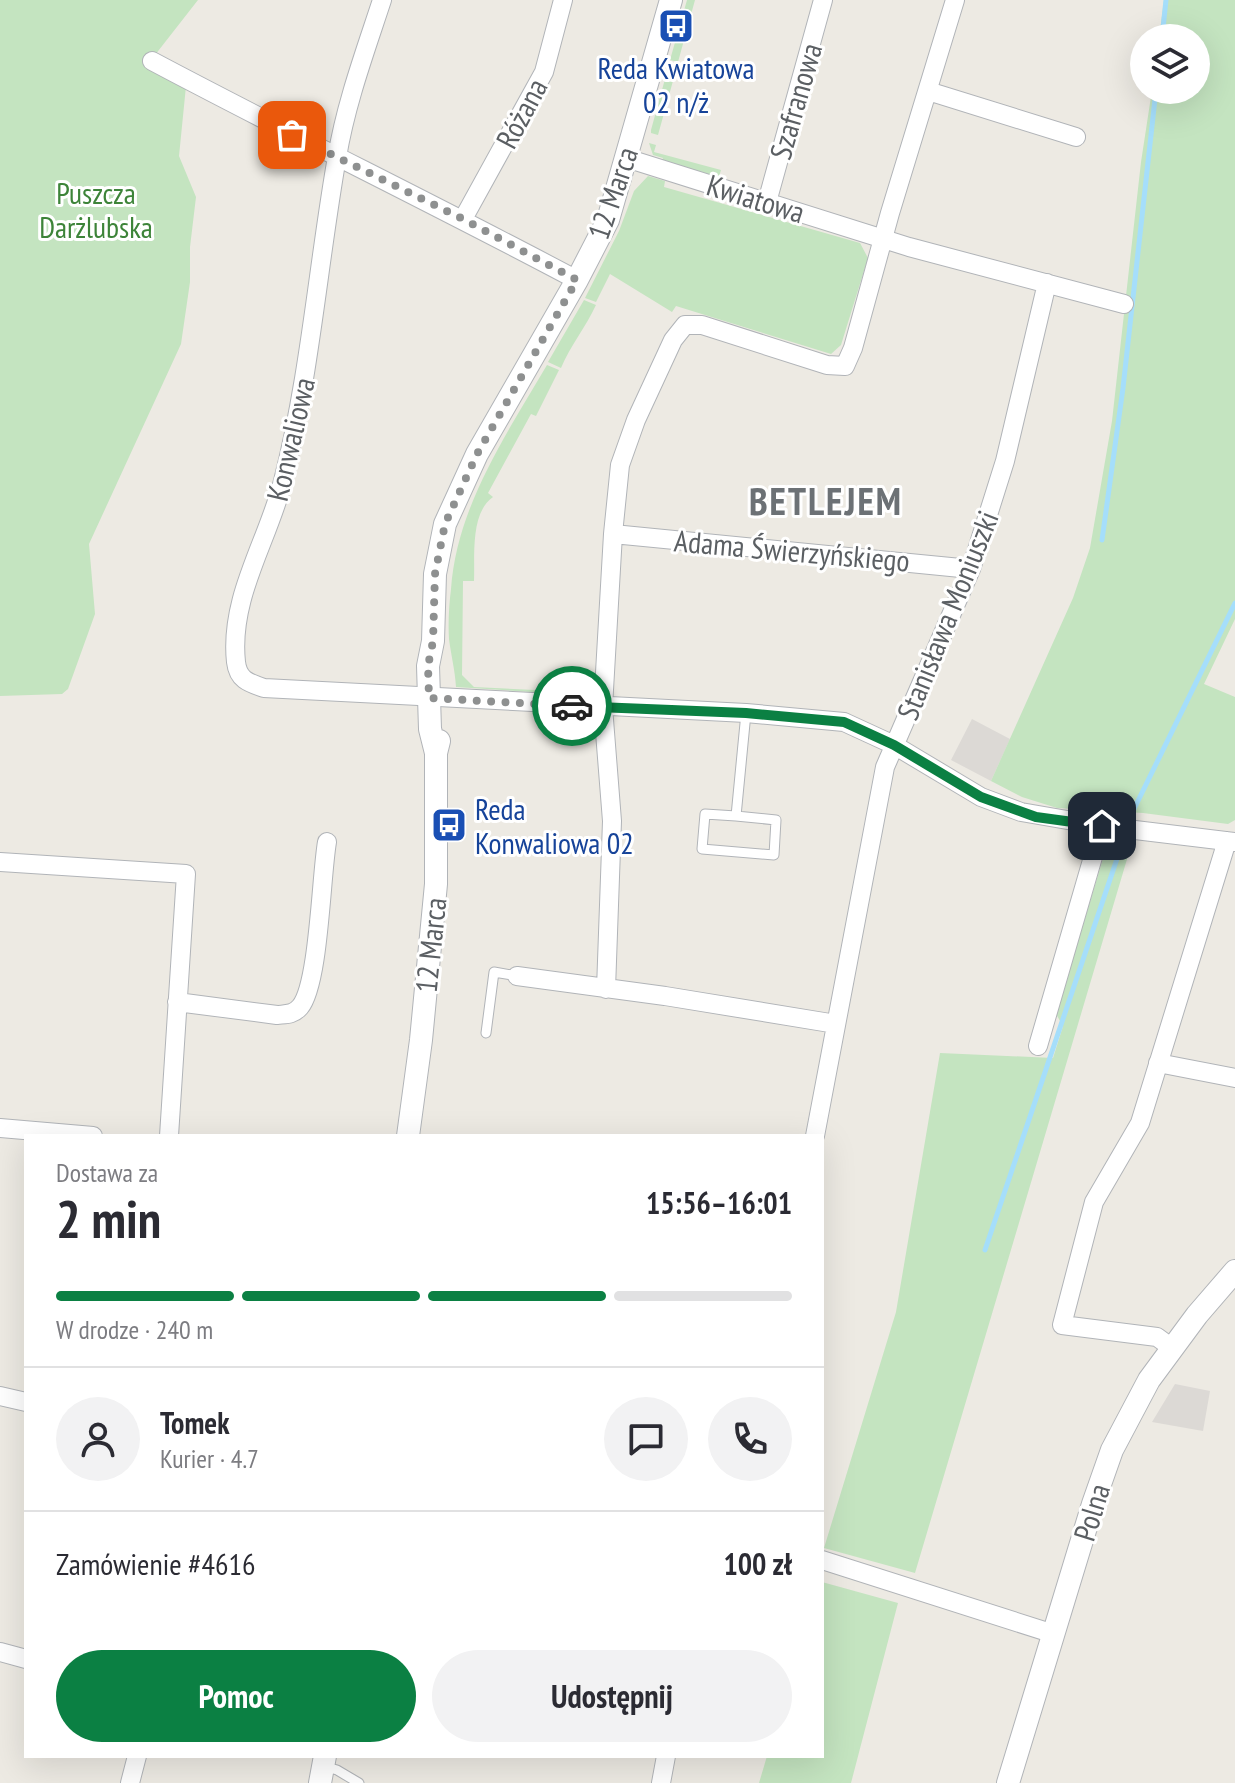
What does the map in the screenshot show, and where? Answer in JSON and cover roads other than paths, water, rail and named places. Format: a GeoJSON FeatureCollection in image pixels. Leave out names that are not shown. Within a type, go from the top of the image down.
{"type":"FeatureCollection","features":[{"type":"Feature","properties":{"kind":"street","name":"Konwaliowa"},"geometry":{"type":"LineString","coordinates":[[382,0],[354,84],[337,156],[299,409],[283,484],[246,580],[236,642],[236,662],[243,681],[264,688],[435,698]]}},
{"type":"Feature","properties":{"kind":"street","name":"Różana"},"geometry":{"type":"LineString","coordinates":[[463,219],[544,72],[563,0]]}},
{"type":"Feature","properties":{"kind":"street","name":"12 Marca"},"geometry":{"type":"LineString","coordinates":[[408,1134],[436,884],[436,753],[441,729],[435,698],[439,666],[433,641],[435,574],[442,536],[477,454],[608,220],[671,0]]}},
{"type":"Feature","properties":{"kind":"street","name":"Szafranowa"},"geometry":{"type":"LineString","coordinates":[[767,202],[823,0]]}},
{"type":"Feature","properties":{"kind":"street"},"geometry":{"type":"LineString","coordinates":[[606,989],[612,821],[603,707],[620,465],[636,420],[673,340],[685,325],[702,325],[827,365],[845,366],[853,348],[890,213],[955,0]]}},
{"type":"Feature","properties":{"kind":"street"},"geometry":{"type":"LineString","coordinates":[[152,61],[577,280]]}},
{"type":"Feature","properties":{"kind":"street"},"geometry":{"type":"LineString","coordinates":[[928,91],[1076,137]]}},
{"type":"Feature","properties":{"kind":"street","name":"Kwiatowa"},"geometry":{"type":"LineString","coordinates":[[626,158],[885,239],[1124,304]]}},
{"type":"Feature","properties":{"kind":"street","name":"Stanisława Moniuszki"},"geometry":{"type":"LineString","coordinates":[[815,1134],[885,767],[971,569],[1005,461],[1047,283]]}},
{"type":"Feature","properties":{"kind":"street","name":"Adama Świerzyńskiego"},"geometry":{"type":"LineString","coordinates":[[613,534],[971,569]]}},
{"type":"Feature","properties":{"kind":"street"},"geometry":{"type":"LineString","coordinates":[[435,698],[746,713],[844,722],[894,745],[981,797],[1036,817],[1231,841],[1140,1123],[1094,1202],[1062,1325],[1157,1337],[1172,1348]]}},
{"type":"Feature","properties":{"kind":"street"},"geometry":{"type":"LineString","coordinates":[[1038,1046],[1102,826]]}},
{"type":"Feature","properties":{"kind":"street"},"geometry":{"type":"LineString","coordinates":[[177,1002],[277,1015],[293,1014],[302,1005],[313,970],[327,842]]}},
{"type":"Feature","properties":{"kind":"street"},"geometry":{"type":"LineString","coordinates":[[0,862],[186,874],[169,1134]]}},
{"type":"Feature","properties":{"kind":"street"},"geometry":{"type":"LineString","coordinates":[[517,976],[836,1024]]}},
{"type":"Feature","properties":{"kind":"street"},"geometry":{"type":"LineString","coordinates":[[1158,1063],[1235,1078]]}},
{"type":"Feature","properties":{"kind":"street"},"geometry":{"type":"LineString","coordinates":[[0,1128],[70,1134]]}},
{"type":"Feature","properties":{"kind":"street","name":"Polna"},"geometry":{"type":"LineString","coordinates":[[1008,1783],[1112,1450],[1133,1407],[1172,1348],[1235,1271]]}},
{"type":"Feature","properties":{"kind":"street"},"geometry":{"type":"LineString","coordinates":[[0,1396],[24,1402]]}},
{"type":"Feature","properties":{"kind":"street"},"geometry":{"type":"LineString","coordinates":[[824,1561],[1054,1634]]}},
{"type":"Feature","properties":{"kind":"street"},"geometry":{"type":"LineString","coordinates":[[0,1652],[24,1658]]}},
{"type":"Feature","properties":{"kind":"street"},"geometry":{"type":"LineString","coordinates":[[130,1783],[136,1758]]}},
{"type":"Feature","properties":{"kind":"street"},"geometry":{"type":"LineString","coordinates":[[661,1783],[666,1758]]}},
{"type":"Feature","properties":{"kind":"lane"},"geometry":{"type":"LineString","coordinates":[[736,816],[746,713]]}},
{"type":"Feature","properties":{"kind":"lane"},"geometry":{"type":"LineString","coordinates":[[705,814],[736,816],[776,820],[774,855],[702,849],[705,814]]}},
{"type":"Feature","properties":{"kind":"lane"},"geometry":{"type":"LineString","coordinates":[[486,1033],[494,972],[517,976]]}},
{"type":"Feature","properties":{"kind":"lane"},"geometry":{"type":"LineString","coordinates":[[323,1768],[337,1770],[359,1783]]}},
{"type":"Feature","properties":{"kind":"waterway"},"geometry":{"type":"LineString","coordinates":[[1163,24],[1166,0]]}},
{"type":"Feature","properties":{"kind":"waterway"},"geometry":{"type":"LineString","coordinates":[[1102,540],[1123,388],[1154,104]]}},
{"type":"Feature","properties":{"kind":"waterway"},"geometry":{"type":"LineString","coordinates":[[1134,809],[1235,603]]}},
{"type":"Feature","properties":{"kind":"waterway"},"geometry":{"type":"LineString","coordinates":[[985,1250],[1123,841]]}},
{"type":"Feature","properties":{"kind":"place","name":"Reda Kwiatowa 02 n/ż"},"geometry":{"type":"Point","coordinates":[676,26]}},
{"type":"Feature","properties":{"kind":"place","name":"Reda Konwaliowa 02"},"geometry":{"type":"Point","coordinates":[449,825]}},
{"type":"Feature","properties":{"kind":"district","name":"BETLEJEM"},"geometry":{"type":"Point","coordinates":[826,500]}},
{"type":"Feature","properties":{"kind":"park label","name":"Puszcza Darżlubska"},"geometry":{"type":"Point","coordinates":[96,209]}}]}
